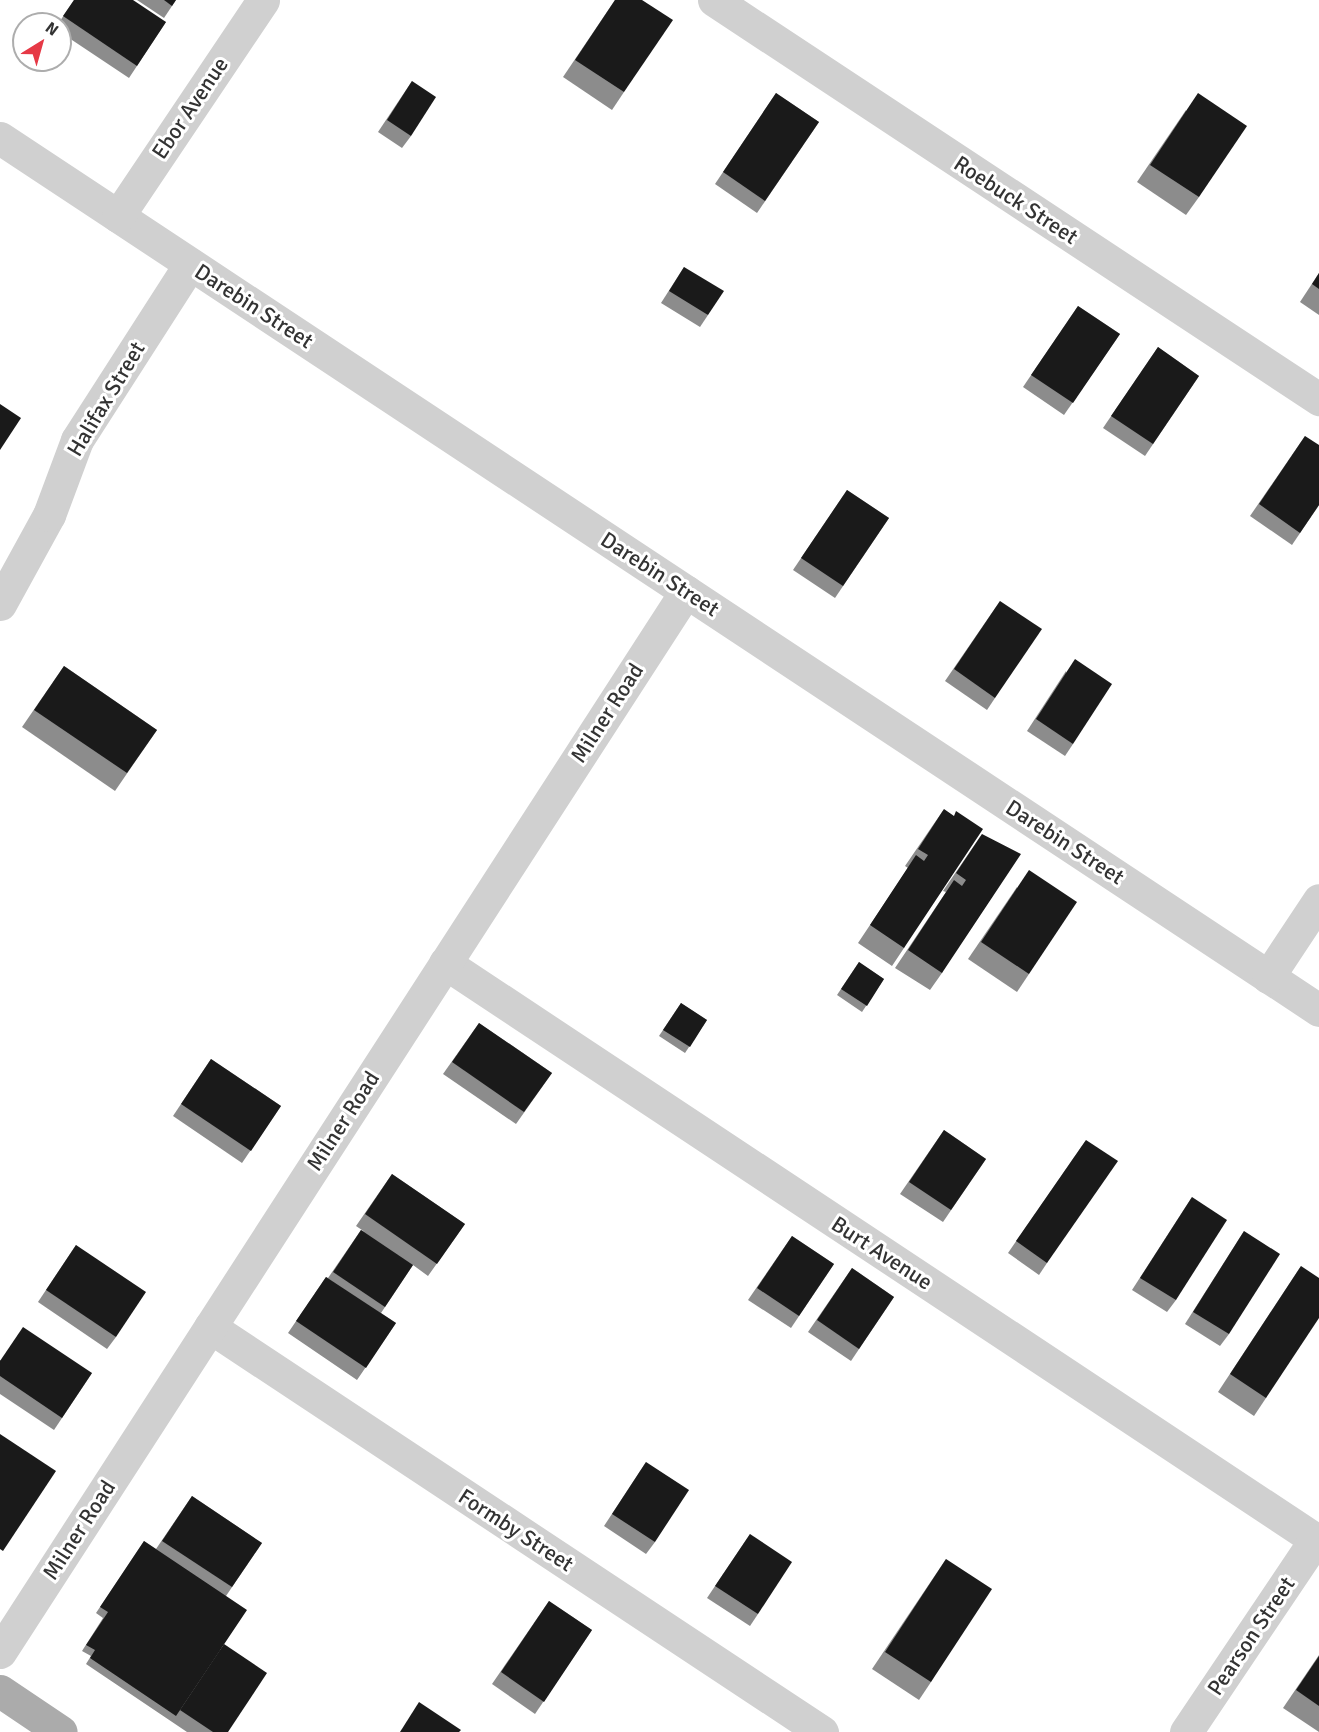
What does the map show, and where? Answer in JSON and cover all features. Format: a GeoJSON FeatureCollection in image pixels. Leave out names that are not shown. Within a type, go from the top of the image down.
{"type":"FeatureCollection","features":[{"type":"Feature","properties":{"kind":"main road"},"geometry":{"type":"LineString","coordinates":[[0,1691],[61,1732]]}},
{"type":"Feature","properties":{"kind":"street","name":"Ebor Avenue"},"geometry":{"type":"LineString","coordinates":[[118,216],[263,0]]}},
{"type":"Feature","properties":{"kind":"street","name":"Roebuck Street"},"geometry":{"type":"LineString","coordinates":[[714,0],[1319,399]]}},
{"type":"Feature","properties":{"kind":"street","name":"Darebin Street"},"geometry":{"type":"LineString","coordinates":[[0,138],[1319,1010]]}},
{"type":"Feature","properties":{"kind":"street","name":"Halifax Street"},"geometry":{"type":"LineString","coordinates":[[0,604],[49,515],[77,440],[190,264]]}},
{"type":"Feature","properties":{"kind":"street","name":"Milner Road"},"geometry":{"type":"LineString","coordinates":[[0,1652],[686,591]]}},
{"type":"Feature","properties":{"kind":"street"},"geometry":{"type":"LineString","coordinates":[[1268,977],[1319,900]]}},
{"type":"Feature","properties":{"kind":"street","name":"Burt Avenue"},"geometry":{"type":"LineString","coordinates":[[445,963],[1317,1541]]}},
{"type":"Feature","properties":{"kind":"street","name":"Formby Street"},"geometry":{"type":"LineString","coordinates":[[210,1327],[822,1732]]}},
{"type":"Feature","properties":{"kind":"street","name":"Pearson Street"},"geometry":{"type":"LineString","coordinates":[[1186,1732],[1317,1541]]}},
{"type":"Feature","properties":{"kind":"building"},"geometry":{"type":"Polygon","coordinates":[[[74,0],[133,0],[166,22],[137,66],[72,22],[72,12],[66,12],[74,0]]]}},
{"type":"Feature","properties":{"kind":"building"},"geometry":{"type":"Polygon","coordinates":[[[164,0],[176,0],[172,6],[164,0]]]}},
{"type":"Feature","properties":{"kind":"building"},"geometry":{"type":"Polygon","coordinates":[[[615,0],[642,0],[673,20],[624,92],[575,60],[615,0]]]}},
{"type":"Feature","properties":{"kind":"building"},"geometry":{"type":"Polygon","coordinates":[[[412,81],[436,97],[411,136],[387,120],[412,81]]]}},
{"type":"Feature","properties":{"kind":"building"},"geometry":{"type":"Polygon","coordinates":[[[776,93],[819,122],[765,201],[723,172],[776,93]]]}},
{"type":"Feature","properties":{"kind":"building"},"geometry":{"type":"Polygon","coordinates":[[[1198,93],[1247,126],[1199,197],[1150,165],[1198,93]]]}},
{"type":"Feature","properties":{"kind":"building"},"geometry":{"type":"Polygon","coordinates":[[[684,267],[724,291],[708,315],[669,291],[684,267]]]}},
{"type":"Feature","properties":{"kind":"building"},"geometry":{"type":"Polygon","coordinates":[[[1319,273],[1319,289],[1312,284],[1319,273]]]}},
{"type":"Feature","properties":{"kind":"building"},"geometry":{"type":"Polygon","coordinates":[[[1078,306],[1120,334],[1073,403],[1031,375],[1078,306]]]}},
{"type":"Feature","properties":{"kind":"building"},"geometry":{"type":"Polygon","coordinates":[[[1158,347],[1199,376],[1153,444],[1111,416],[1158,347]]]}},
{"type":"Feature","properties":{"kind":"building"},"geometry":{"type":"Polygon","coordinates":[[[0,404],[21,418],[0,450],[0,404]]]}},
{"type":"Feature","properties":{"kind":"building"},"geometry":{"type":"Polygon","coordinates":[[[1305,436],[1319,445],[1319,505],[1300,533],[1259,504],[1305,436]]]}},
{"type":"Feature","properties":{"kind":"building"},"geometry":{"type":"Polygon","coordinates":[[[847,490],[889,518],[843,586],[801,558],[847,490]]]}},
{"type":"Feature","properties":{"kind":"building"},"geometry":{"type":"Polygon","coordinates":[[[1000,601],[1042,629],[995,698],[954,669],[1000,601]]]}},
{"type":"Feature","properties":{"kind":"building"},"geometry":{"type":"Polygon","coordinates":[[[1075,659],[1112,684],[1073,744],[1036,719],[1075,659]]]}},
{"type":"Feature","properties":{"kind":"building"},"geometry":{"type":"Polygon","coordinates":[[[64,666],[157,730],[127,773],[34,710],[64,666]]]}},
{"type":"Feature","properties":{"kind":"building"},"geometry":{"type":"Polygon","coordinates":[[[944,809],[954,816],[956,811],[983,829],[904,948],[870,925],[916,855],[924,861],[928,855],[918,849],[944,809]]]}},
{"type":"Feature","properties":{"kind":"building"},"geometry":{"type":"Polygon","coordinates":[[[982,834],[1021,854],[942,973],[908,950],[954,880],[962,886],[966,880],[956,873],[982,834]]]}},
{"type":"Feature","properties":{"kind":"building"},"geometry":{"type":"Polygon","coordinates":[[[1029,870],[1077,902],[1029,974],[981,942],[1029,870]]]}},
{"type":"Feature","properties":{"kind":"building"},"geometry":{"type":"Polygon","coordinates":[[[859,962],[884,979],[867,1006],[841,989],[859,962]]]}},
{"type":"Feature","properties":{"kind":"building"},"geometry":{"type":"Polygon","coordinates":[[[681,1003],[707,1020],[690,1047],[663,1030],[681,1003]]]}},
{"type":"Feature","properties":{"kind":"building"},"geometry":{"type":"Polygon","coordinates":[[[479,1023],[552,1073],[524,1112],[452,1062],[479,1023]]]}},
{"type":"Feature","properties":{"kind":"building"},"geometry":{"type":"Polygon","coordinates":[[[211,1059],[281,1106],[251,1151],[181,1104],[211,1059]]]}},
{"type":"Feature","properties":{"kind":"building"},"geometry":{"type":"Polygon","coordinates":[[[944,1130],[986,1159],[951,1210],[909,1182],[944,1130]]]}},
{"type":"Feature","properties":{"kind":"building"},"geometry":{"type":"Polygon","coordinates":[[[1086,1140],[1118,1161],[1047,1263],[1016,1241],[1086,1140]]]}},
{"type":"Feature","properties":{"kind":"building"},"geometry":{"type":"Polygon","coordinates":[[[392,1174],[465,1224],[437,1264],[365,1214],[392,1174]]]}},
{"type":"Feature","properties":{"kind":"building"},"geometry":{"type":"Polygon","coordinates":[[[1192,1197],[1227,1220],[1176,1300],[1140,1278],[1192,1197]]]}},
{"type":"Feature","properties":{"kind":"building"},"geometry":{"type":"Polygon","coordinates":[[[361,1230],[413,1265],[385,1307],[333,1272],[361,1230]]]}},
{"type":"Feature","properties":{"kind":"building"},"geometry":{"type":"Polygon","coordinates":[[[1244,1231],[1280,1254],[1229,1334],[1193,1312],[1244,1231]]]}},
{"type":"Feature","properties":{"kind":"building"},"geometry":{"type":"Polygon","coordinates":[[[792,1236],[834,1264],[799,1316],[757,1288],[792,1236]]]}},
{"type":"Feature","properties":{"kind":"building"},"geometry":{"type":"Polygon","coordinates":[[[76,1245],[146,1292],[116,1337],[46,1290],[76,1245]]]}},
{"type":"Feature","properties":{"kind":"building"},"geometry":{"type":"Polygon","coordinates":[[[1301,1266],[1319,1278],[1319,1318],[1266,1398],[1230,1374],[1301,1266]]]}},
{"type":"Feature","properties":{"kind":"building"},"geometry":{"type":"Polygon","coordinates":[[[852,1268],[894,1297],[859,1349],[817,1320],[852,1268]]]}},
{"type":"Feature","properties":{"kind":"building"},"geometry":{"type":"Polygon","coordinates":[[[326,1277],[396,1323],[366,1368],[296,1321],[326,1277]]]}},
{"type":"Feature","properties":{"kind":"building"},"geometry":{"type":"Polygon","coordinates":[[[23,1327],[92,1373],[62,1418],[0,1376],[0,1361],[23,1327]]]}},
{"type":"Feature","properties":{"kind":"building"},"geometry":{"type":"Polygon","coordinates":[[[0,1434],[56,1471],[3,1551],[0,1549],[0,1434]]]}},
{"type":"Feature","properties":{"kind":"building"},"geometry":{"type":"Polygon","coordinates":[[[646,1462],[689,1490],[655,1542],[612,1514],[646,1462]]]}},
{"type":"Feature","properties":{"kind":"building"},"geometry":{"type":"Polygon","coordinates":[[[192,1496],[262,1543],[232,1587],[162,1541],[192,1496]]]}},
{"type":"Feature","properties":{"kind":"building"},"geometry":{"type":"Polygon","coordinates":[[[750,1534],[792,1562],[758,1614],[715,1586],[750,1534]]]}},
{"type":"Feature","properties":{"kind":"building"},"geometry":{"type":"Polygon","coordinates":[[[144,1541],[247,1610],[176,1716],[90,1658],[95,1650],[86,1645],[108,1612],[100,1607],[144,1541]]]}},
{"type":"Feature","properties":{"kind":"building"},"geometry":{"type":"Polygon","coordinates":[[[946,1559],[992,1589],[931,1682],[885,1652],[946,1559]]]}},
{"type":"Feature","properties":{"kind":"building"},"geometry":{"type":"Polygon","coordinates":[[[549,1601],[592,1630],[544,1702],[501,1672],[549,1601]]]}},
{"type":"Feature","properties":{"kind":"building"},"geometry":{"type":"Polygon","coordinates":[[[224,1644],[267,1673],[228,1732],[213,1732],[180,1710],[224,1644]]]}},
{"type":"Feature","properties":{"kind":"building"},"geometry":{"type":"Polygon","coordinates":[[[1319,1656],[1319,1706],[1296,1690],[1319,1656]]]}},
{"type":"Feature","properties":{"kind":"building"},"geometry":{"type":"Polygon","coordinates":[[[419,1702],[461,1730],[459,1732],[400,1732],[419,1702]]]}}]}
